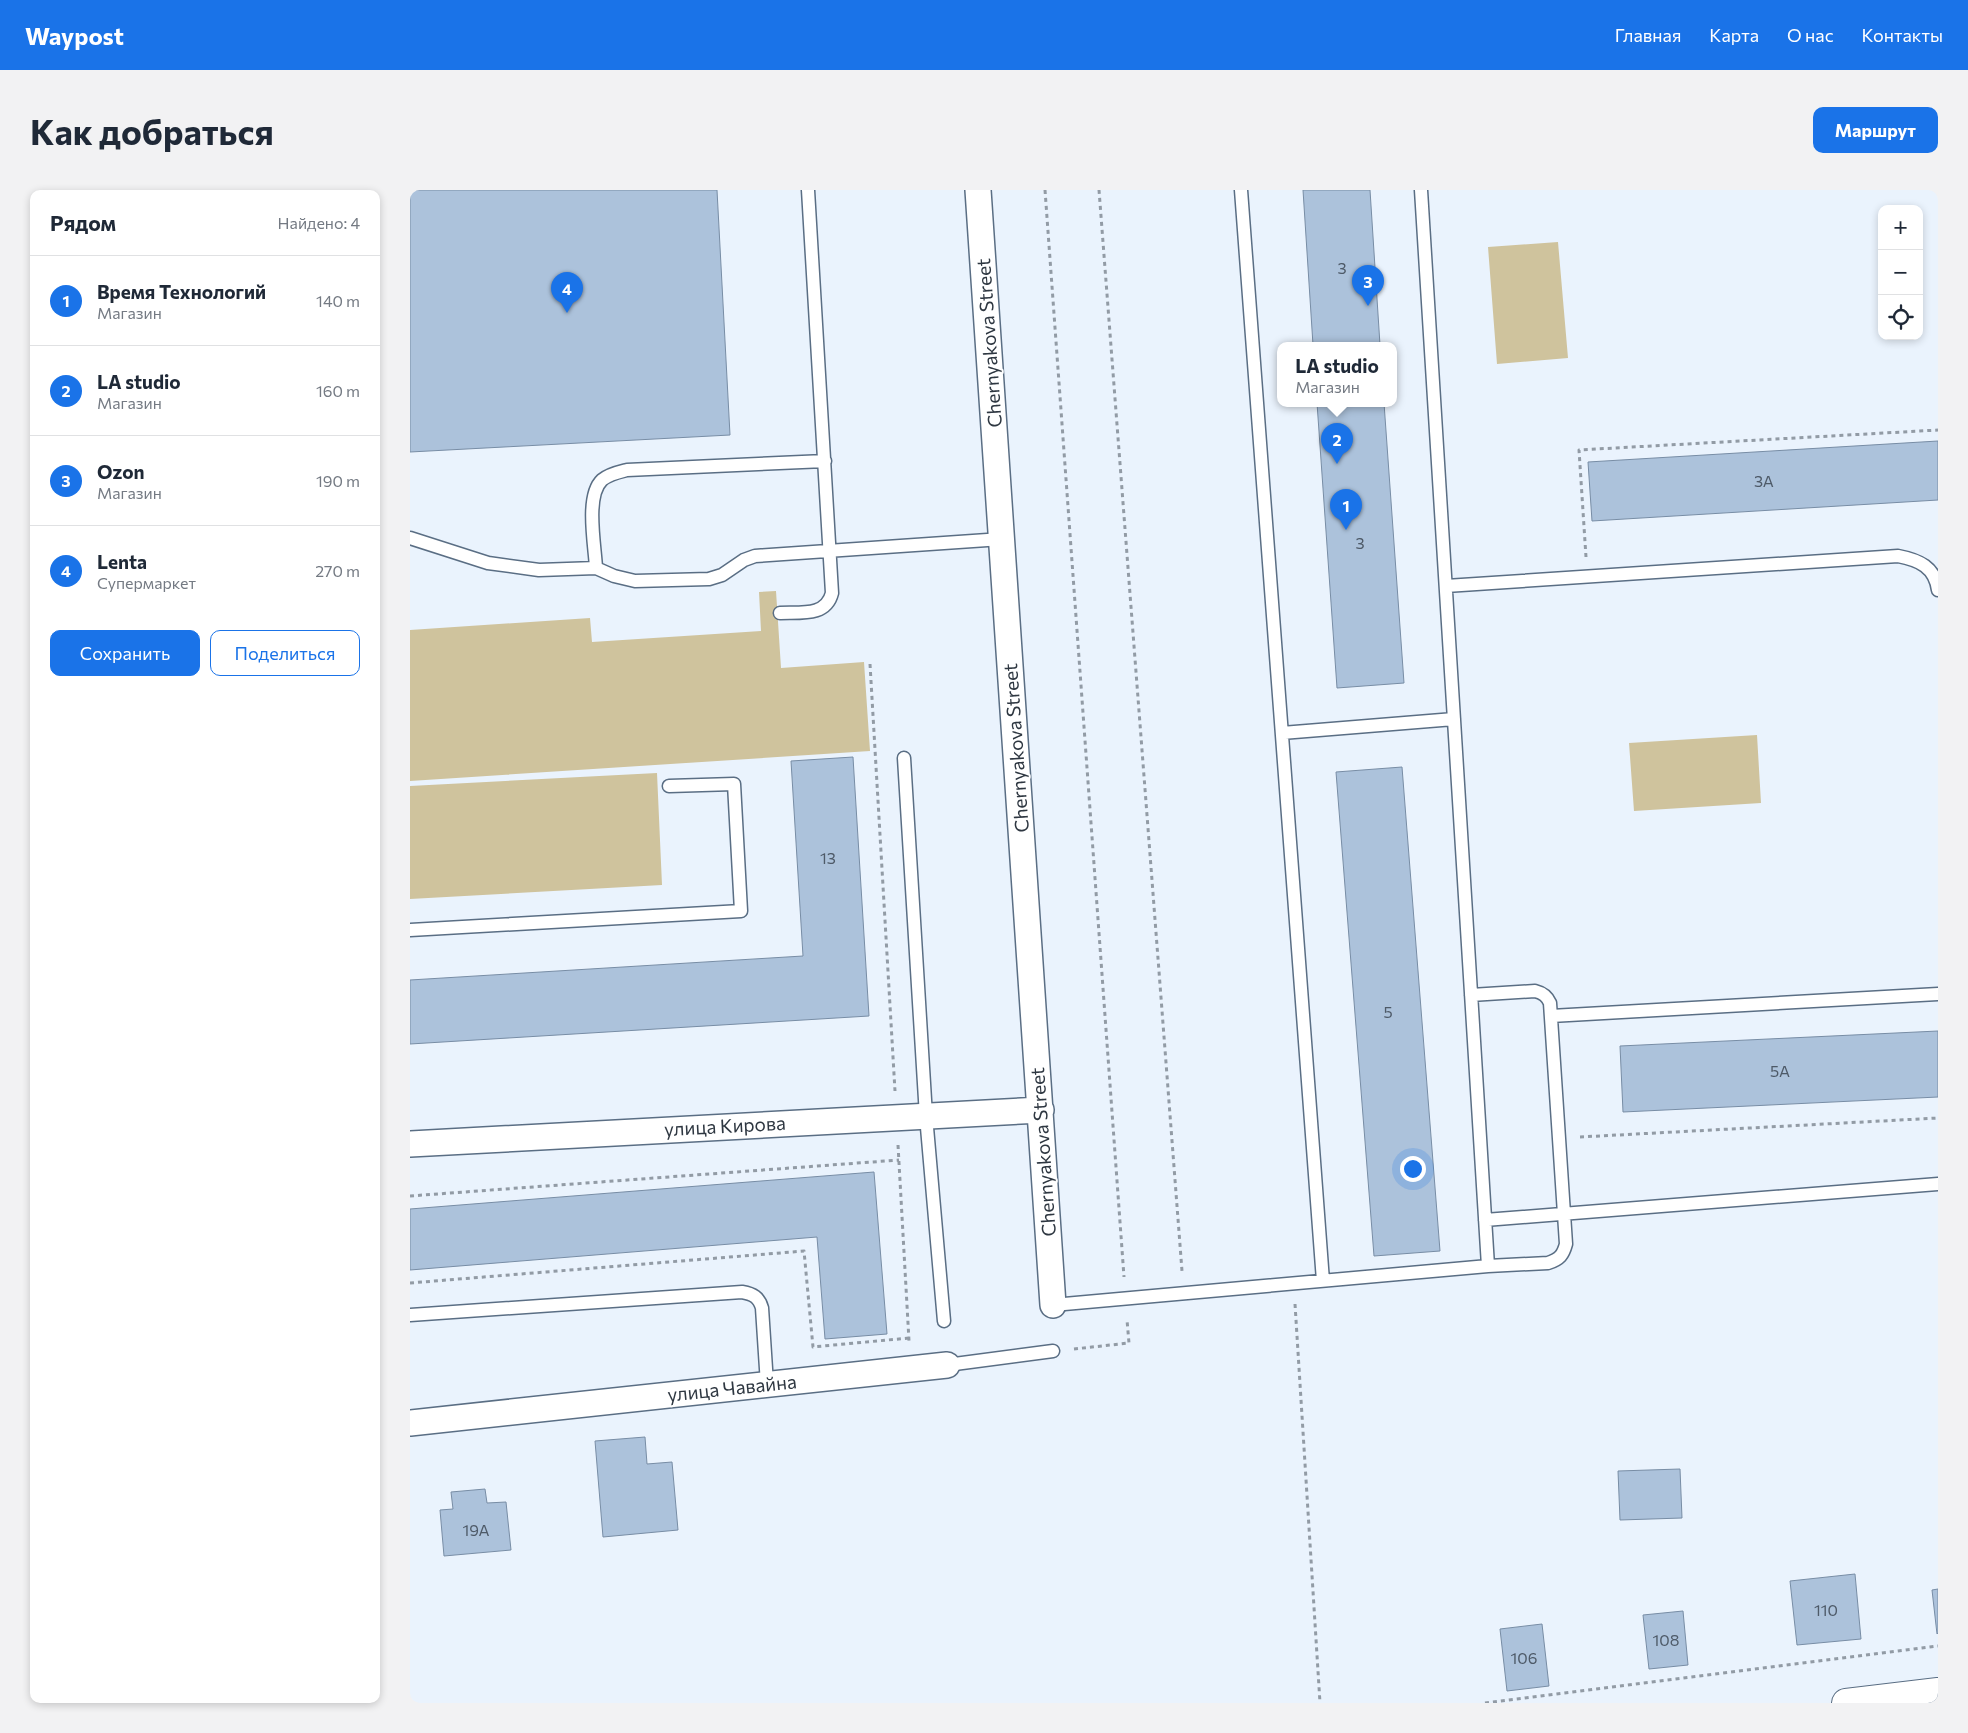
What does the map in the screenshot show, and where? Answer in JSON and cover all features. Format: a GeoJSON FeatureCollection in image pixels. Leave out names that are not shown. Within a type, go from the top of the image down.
{"type":"FeatureCollection","features":[{"type":"Feature","properties":{"kind":"street","name":"Chernyakova Street"},"geometry":{"type":"LineString","coordinates":[[978,190],[1054,1305]]}},
{"type":"Feature","properties":{"kind":"street","name":"улица Кирова"},"geometry":{"type":"LineString","coordinates":[[410,1144],[1041,1110]]}},
{"type":"Feature","properties":{"kind":"street","name":"улица Чавайна"},"geometry":{"type":"LineString","coordinates":[[410,1423],[947,1365]]}},
{"type":"Feature","properties":{"kind":"street"},"geometry":{"type":"LineString","coordinates":[[1846,1703],[1938,1692]]}},
{"type":"Feature","properties":{"kind":"lane"},"geometry":{"type":"LineString","coordinates":[[780,613],[814,611],[827,605],[832,593],[808,190]]}},
{"type":"Feature","properties":{"kind":"lane"},"geometry":{"type":"LineString","coordinates":[[1241,190],[1323,1281]]}},
{"type":"Feature","properties":{"kind":"lane"},"geometry":{"type":"LineString","coordinates":[[1421,190],[1488,1266]]}},
{"type":"Feature","properties":{"kind":"lane"},"geometry":{"type":"LineString","coordinates":[[596,568],[592,503],[595,490],[602,480],[614,473],[627,470],[825,461]]}},
{"type":"Feature","properties":{"kind":"lane"},"geometry":{"type":"LineString","coordinates":[[410,538],[488,563],[514,568],[539,570],[596,568],[614,576],[635,580],[709,579],[722,575],[744,560],[755,556],[1002,539]]}},
{"type":"Feature","properties":{"kind":"lane"},"geometry":{"type":"LineString","coordinates":[[1446,586],[1898,556],[1915,559],[1928,568],[1937,582],[1938,590]]}},
{"type":"Feature","properties":{"kind":"lane"},"geometry":{"type":"LineString","coordinates":[[1282,733],[1454,719]]}},
{"type":"Feature","properties":{"kind":"lane"},"geometry":{"type":"LineString","coordinates":[[904,758],[926,1116],[944,1322]]}},
{"type":"Feature","properties":{"kind":"lane"},"geometry":{"type":"LineString","coordinates":[[410,930],[741,910],[734,784],[669,786]]}},
{"type":"Feature","properties":{"kind":"lane"},"geometry":{"type":"LineString","coordinates":[[1054,1305],[1488,1266],[1548,1263],[1558,1260],[1564,1253],[1566,1244],[1550,1003],[1541,992],[1535,991],[1471,995]]}},
{"type":"Feature","properties":{"kind":"lane"},"geometry":{"type":"LineString","coordinates":[[1551,1016],[1938,994]]}},
{"type":"Feature","properties":{"kind":"lane"},"geometry":{"type":"LineString","coordinates":[[1485,1220],[1938,1184]]}},
{"type":"Feature","properties":{"kind":"lane"},"geometry":{"type":"LineString","coordinates":[[410,1315],[742,1292],[756,1297],[762,1308],[767,1384]]}},
{"type":"Feature","properties":{"kind":"lane","name":"улица Чавайна"},"geometry":{"type":"LineString","coordinates":[[947,1365],[1053,1351]]}},
{"type":"Feature","properties":{"kind":"path"},"geometry":{"type":"LineString","coordinates":[[1045,190],[1129,1343],[1053,1351]]}},
{"type":"Feature","properties":{"kind":"path"},"geometry":{"type":"LineString","coordinates":[[1099,190],[1184,1293]]}},
{"type":"Feature","properties":{"kind":"path"},"geometry":{"type":"LineString","coordinates":[[1587,577],[1578,450],[1938,430]]}},
{"type":"Feature","properties":{"kind":"path"},"geometry":{"type":"LineString","coordinates":[[870,664],[910,1369]]}},
{"type":"Feature","properties":{"kind":"path"},"geometry":{"type":"LineString","coordinates":[[1559,1138],[1938,1118]]}},
{"type":"Feature","properties":{"kind":"path"},"geometry":{"type":"LineString","coordinates":[[410,1196],[899,1160]]}},
{"type":"Feature","properties":{"kind":"path"},"geometry":{"type":"LineString","coordinates":[[1294,1283],[1320,1703]]}},
{"type":"Feature","properties":{"kind":"path"},"geometry":{"type":"LineString","coordinates":[[1485,1703],[1938,1646]]}},
{"type":"Feature","properties":{"kind":"shaded area"},"geometry":{"type":"Polygon","coordinates":[[[1558,242],[1568,358],[1497,364],[1488,247],[1558,242]]]}},
{"type":"Feature","properties":{"kind":"shaded area"},"geometry":{"type":"Polygon","coordinates":[[[776,591],[781,668],[864,662],[870,751],[410,781],[410,630],[590,618],[592,642],[761,631],[759,592],[776,591]]]}},
{"type":"Feature","properties":{"kind":"shaded area"},"geometry":{"type":"Polygon","coordinates":[[[1757,735],[1761,803],[1634,811],[1629,743],[1757,735]]]}},
{"type":"Feature","properties":{"kind":"shaded area"},"geometry":{"type":"Polygon","coordinates":[[[657,773],[662,885],[410,899],[410,786],[657,773]]]}},
{"type":"Feature","properties":{"kind":"building"},"geometry":{"type":"Polygon","coordinates":[[[410,190],[717,190],[730,435],[410,452],[410,190]]]}},
{"type":"Feature","properties":{"kind":"building"},"geometry":{"type":"Polygon","coordinates":[[[1303,190],[1370,190],[1380,342],[1313,342],[1303,190]]]}},
{"type":"Feature","properties":{"kind":"building"},"geometry":{"type":"Polygon","coordinates":[[[1317,407],[1384,407],[1404,683],[1337,688],[1317,407]]]}},
{"type":"Feature","properties":{"kind":"building"},"geometry":{"type":"Polygon","coordinates":[[[1938,441],[1938,500],[1592,521],[1588,462],[1938,441]]]}},
{"type":"Feature","properties":{"kind":"building"},"geometry":{"type":"Polygon","coordinates":[[[853,757],[869,1016],[410,1044],[410,980],[803,956],[791,761],[853,757]]]}},
{"type":"Feature","properties":{"kind":"building"},"geometry":{"type":"Polygon","coordinates":[[[1402,767],[1440,1251],[1374,1256],[1336,772],[1402,767]]]}},
{"type":"Feature","properties":{"kind":"building"},"geometry":{"type":"Polygon","coordinates":[[[1938,1031],[1938,1097],[1623,1112],[1620,1046],[1938,1031]]]}},
{"type":"Feature","properties":{"kind":"building"},"geometry":{"type":"Polygon","coordinates":[[[874,1172],[887,1334],[825,1339],[817,1237],[410,1270],[410,1209],[874,1172]]]}},
{"type":"Feature","properties":{"kind":"building"},"geometry":{"type":"Polygon","coordinates":[[[645,1437],[647,1464],[672,1462],[678,1530],[603,1537],[595,1441],[645,1437]]]}},
{"type":"Feature","properties":{"kind":"building"},"geometry":{"type":"Polygon","coordinates":[[[1680,1469],[1682,1518],[1620,1520],[1618,1471],[1680,1469]]]}},
{"type":"Feature","properties":{"kind":"building"},"geometry":{"type":"Polygon","coordinates":[[[485,1489],[487,1503],[506,1502],[511,1550],[444,1556],[440,1510],[453,1509],[451,1492],[485,1489]]]}},
{"type":"Feature","properties":{"kind":"building"},"geometry":{"type":"Polygon","coordinates":[[[1855,1574],[1861,1639],[1797,1645],[1790,1581],[1855,1574]]]}},
{"type":"Feature","properties":{"kind":"building"},"geometry":{"type":"Polygon","coordinates":[[[1938,1589],[1938,1633],[1937,1634],[1932,1590],[1938,1589]]]}},
{"type":"Feature","properties":{"kind":"building"},"geometry":{"type":"Polygon","coordinates":[[[1683,1611],[1688,1665],[1649,1669],[1643,1615],[1683,1611]]]}},
{"type":"Feature","properties":{"kind":"building"},"geometry":{"type":"Polygon","coordinates":[[[1542,1624],[1549,1686],[1507,1691],[1500,1629],[1542,1624]]]}},
{"type":"Feature","properties":{"kind":"place","name":"Ozon"},"geometry":{"type":"Point","coordinates":[1368,306]}},
{"type":"Feature","properties":{"kind":"place","name":"Lenta"},"geometry":{"type":"Point","coordinates":[567,313]}},
{"type":"Feature","properties":{"kind":"place","name":"LА studio"},"geometry":{"type":"Point","coordinates":[1337,464]}},
{"type":"Feature","properties":{"kind":"place","name":"Время Технологий"},"geometry":{"type":"Point","coordinates":[1346,530]}}]}
